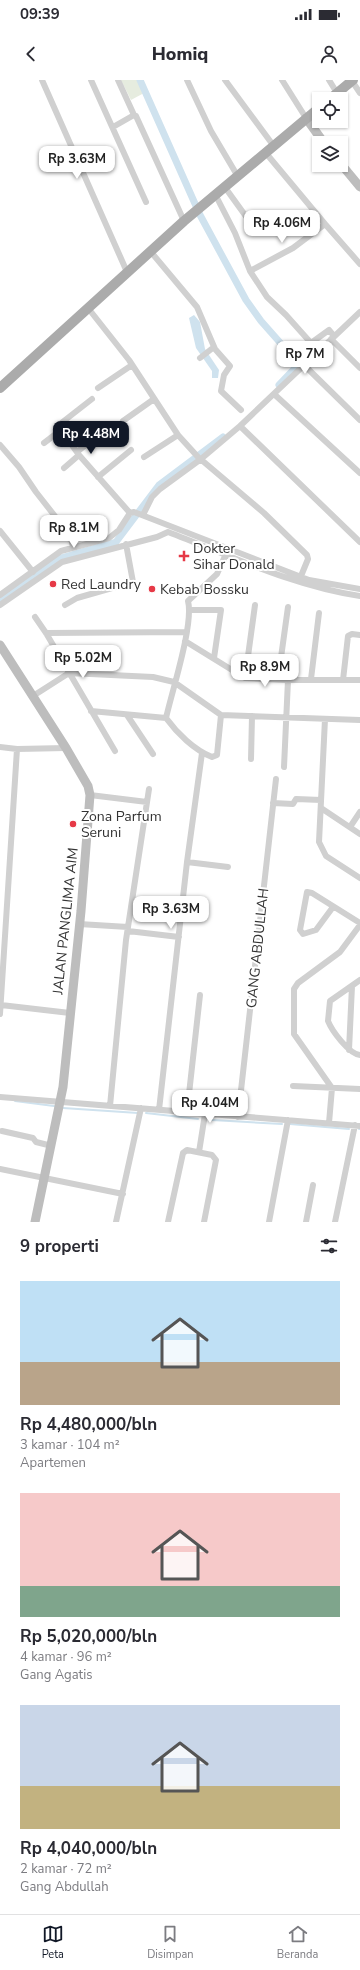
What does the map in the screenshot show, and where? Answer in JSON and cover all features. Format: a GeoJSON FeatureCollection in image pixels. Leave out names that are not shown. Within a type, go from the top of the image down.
{"type":"FeatureCollection","features":[{"type":"Feature","properties":{"kind":"main road"},"geometry":{"type":"LineString","coordinates":[[338,92],[352,80]]}},
{"type":"Feature","properties":{"kind":"main road"},"geometry":{"type":"LineString","coordinates":[[0,388],[184,221],[312,113]]}},
{"type":"Feature","properties":{"kind":"street"},"geometry":{"type":"LineString","coordinates":[[42,80],[127,272]]}},
{"type":"Feature","properties":{"kind":"street"},"geometry":{"type":"LineString","coordinates":[[91,80],[146,202]]}},
{"type":"Feature","properties":{"kind":"street"},"geometry":{"type":"LineString","coordinates":[[118,80],[184,221]]}},
{"type":"Feature","properties":{"kind":"street"},"geometry":{"type":"LineString","coordinates":[[187,80],[211,131],[237,175]]}},
{"type":"Feature","properties":{"kind":"street"},"geometry":{"type":"LineString","coordinates":[[225,80],[273,145]]}},
{"type":"Feature","properties":{"kind":"street"},"geometry":{"type":"LineString","coordinates":[[282,80],[319,136]]}},
{"type":"Feature","properties":{"kind":"street"},"geometry":{"type":"LineString","coordinates":[[329,80],[333,92]]}},
{"type":"Feature","properties":{"kind":"street"},"geometry":{"type":"LineString","coordinates":[[352,80],[360,93]]}},
{"type":"Feature","properties":{"kind":"street"},"geometry":{"type":"LineString","coordinates":[[113,127],[134,115]]}},
{"type":"Feature","properties":{"kind":"street"},"geometry":{"type":"LineString","coordinates":[[265,152],[324,226],[360,264]]}},
{"type":"Feature","properties":{"kind":"street"},"geometry":{"type":"LineString","coordinates":[[348,172],[360,187]]}},
{"type":"Feature","properties":{"kind":"street"},"geometry":{"type":"LineString","coordinates":[[224,186],[248,219],[258,228]]}},
{"type":"Feature","properties":{"kind":"street"},"geometry":{"type":"LineString","coordinates":[[215,194],[235,233],[250,271],[266,297],[286,315],[310,343],[329,330],[333,338],[360,368]]}},
{"type":"Feature","properties":{"kind":"street"},"geometry":{"type":"LineString","coordinates":[[250,271],[293,248],[324,226]]}},
{"type":"Feature","properties":{"kind":"street"},"geometry":{"type":"LineString","coordinates":[[151,252],[197,307],[214,347],[230,366],[224,375],[222,391],[241,410]]}},
{"type":"Feature","properties":{"kind":"street"},"geometry":{"type":"LineString","coordinates":[[88,308],[132,365],[178,435],[197,456],[264,513],[307,555],[308,559],[300,576]]}},
{"type":"Feature","properties":{"kind":"street"},"geometry":{"type":"LineString","coordinates":[[142,515],[152,497],[160,489],[197,456],[240,426],[303,364],[359,316]]}},
{"type":"Feature","properties":{"kind":"street"},"geometry":{"type":"LineString","coordinates":[[200,358],[214,347]]}},
{"type":"Feature","properties":{"kind":"street"},"geometry":{"type":"LineString","coordinates":[[303,364],[360,420]]}},
{"type":"Feature","properties":{"kind":"street"},"geometry":{"type":"LineString","coordinates":[[98,388],[132,365]]}},
{"type":"Feature","properties":{"kind":"street"},"geometry":{"type":"LineString","coordinates":[[274,394],[360,473]]}},
{"type":"Feature","properties":{"kind":"street"},"geometry":{"type":"LineString","coordinates":[[92,399],[60,424],[59,427],[98,477],[132,513],[142,515],[169,529],[226,554],[308,586],[360,596]]}},
{"type":"Feature","properties":{"kind":"street"},"geometry":{"type":"LineString","coordinates":[[123,421],[154,400]]}},
{"type":"Feature","properties":{"kind":"street"},"geometry":{"type":"LineString","coordinates":[[64,468],[78,453],[111,425]]}},
{"type":"Feature","properties":{"kind":"street"},"geometry":{"type":"LineString","coordinates":[[240,426],[360,542]]}},
{"type":"Feature","properties":{"kind":"street"},"geometry":{"type":"LineString","coordinates":[[44,443],[61,430]]}},
{"type":"Feature","properties":{"kind":"street"},"geometry":{"type":"LineString","coordinates":[[144,457],[178,435]]}},
{"type":"Feature","properties":{"kind":"street"},"geometry":{"type":"LineString","coordinates":[[0,445],[19,467],[36,492],[65,529],[71,538],[73,547]]}},
{"type":"Feature","properties":{"kind":"street"},"geometry":{"type":"LineString","coordinates":[[98,477],[131,450]]}},
{"type":"Feature","properties":{"kind":"street"},"geometry":{"type":"LineString","coordinates":[[0,595],[60,551],[110,538],[119,530],[132,513]]}},
{"type":"Feature","properties":{"kind":"street"},"geometry":{"type":"LineString","coordinates":[[169,529],[300,576],[324,583],[360,589]]}},
{"type":"Feature","properties":{"kind":"street"},"geometry":{"type":"LineString","coordinates":[[0,605],[62,562],[157,537],[169,529]]}},
{"type":"Feature","properties":{"kind":"street"},"geometry":{"type":"LineString","coordinates":[[0,531],[33,572]]}},
{"type":"Feature","properties":{"kind":"street"},"geometry":{"type":"LineString","coordinates":[[65,605],[78,598],[133,582],[126,544]]}},
{"type":"Feature","properties":{"kind":"street"},"geometry":{"type":"LineString","coordinates":[[166,718],[185,641],[190,610],[188,601],[217,574],[226,554]]}},
{"type":"Feature","properties":{"kind":"street"},"geometry":{"type":"LineString","coordinates":[[245,678],[255,605]]}},
{"type":"Feature","properties":{"kind":"street"},"geometry":{"type":"LineString","coordinates":[[278,679],[288,607]]}},
{"type":"Feature","properties":{"kind":"street"},"geometry":{"type":"LineString","coordinates":[[190,610],[221,610],[214,658]]}},
{"type":"Feature","properties":{"kind":"street"},"geometry":{"type":"LineString","coordinates":[[311,679],[319,613]]}},
{"type":"Feature","properties":{"kind":"street"},"geometry":{"type":"LineString","coordinates":[[35,618],[46,633],[115,751]]}},
{"type":"Feature","properties":{"kind":"street"},"geometry":{"type":"LineString","coordinates":[[46,633],[186,632]]}},
{"type":"Feature","properties":{"kind":"street"},"geometry":{"type":"LineString","coordinates":[[343,680],[348,636],[352,634],[360,635]]}},
{"type":"Feature","properties":{"kind":"street"},"geometry":{"type":"LineString","coordinates":[[185,641],[245,678],[288,680],[360,680]]}},
{"type":"Feature","properties":{"kind":"street","name":"JALAN PANGLIMA AIM"},"geometry":{"type":"LineString","coordinates":[[0,645],[66,748],[88,786],[90,795],[61,1102],[35,1222]]}},
{"type":"Feature","properties":{"kind":"street"},"geometry":{"type":"LineString","coordinates":[[32,696],[69,673],[153,677],[174,682],[221,716],[360,720]]}},
{"type":"Feature","properties":{"kind":"street"},"geometry":{"type":"LineString","coordinates":[[284,767],[288,680]]}},
{"type":"Feature","properties":{"kind":"street"},"geometry":{"type":"LineString","coordinates":[[91,711],[166,718],[176,730],[202,752],[212,757],[217,755],[221,716]]}},
{"type":"Feature","properties":{"kind":"street"},"geometry":{"type":"LineString","coordinates":[[127,715],[153,754]]}},
{"type":"Feature","properties":{"kind":"street"},"geometry":{"type":"LineString","coordinates":[[251,760],[252,716]]}},
{"type":"Feature","properties":{"kind":"street"},"geometry":{"type":"LineString","coordinates":[[325,719],[319,842],[324,853],[360,878]]}},
{"type":"Feature","properties":{"kind":"street"},"geometry":{"type":"LineString","coordinates":[[0,746],[17,749],[66,748]]}},
{"type":"Feature","properties":{"kind":"street"},"geometry":{"type":"LineString","coordinates":[[0,1014],[17,749]]}},
{"type":"Feature","properties":{"kind":"street"},"geometry":{"type":"LineString","coordinates":[[159,1110],[187,862],[202,752]]}},
{"type":"Feature","properties":{"kind":"street","name":"GANG ABDULLAH"},"geometry":{"type":"LineString","coordinates":[[238,1117],[276,779]]}},
{"type":"Feature","properties":{"kind":"street"},"geometry":{"type":"LineString","coordinates":[[110,1106],[128,929],[149,790]]}},
{"type":"Feature","properties":{"kind":"street"},"geometry":{"type":"LineString","coordinates":[[90,795],[147,802]]}},
{"type":"Feature","properties":{"kind":"street"},"geometry":{"type":"LineString","coordinates":[[273,803],[293,804],[296,799],[321,800]]}},
{"type":"Feature","properties":{"kind":"street"},"geometry":{"type":"LineString","coordinates":[[321,808],[360,834]]}},
{"type":"Feature","properties":{"kind":"street"},"geometry":{"type":"LineString","coordinates":[[350,827],[360,812]]}},
{"type":"Feature","properties":{"kind":"street"},"geometry":{"type":"LineString","coordinates":[[187,862],[228,867]]}},
{"type":"Feature","properties":{"kind":"street"},"geometry":{"type":"LineString","coordinates":[[329,1123],[332,1088],[294,1034],[294,989],[298,983],[340,952],[360,924],[333,907],[307,892],[300,930],[302,934],[316,930],[333,907]]}},
{"type":"Feature","properties":{"kind":"street"},"geometry":{"type":"LineString","coordinates":[[79,924],[128,929],[179,937]]}},
{"type":"Feature","properties":{"kind":"street"},"geometry":{"type":"LineString","coordinates":[[360,980],[330,1002],[328,1021],[349,1050],[355,1055],[360,1055]]}},
{"type":"Feature","properties":{"kind":"street"},"geometry":{"type":"LineString","coordinates":[[349,1050],[352,986]]}},
{"type":"Feature","properties":{"kind":"street"},"geometry":{"type":"LineString","coordinates":[[187,1112],[200,995]]}},
{"type":"Feature","properties":{"kind":"street"},"geometry":{"type":"LineString","coordinates":[[1,1004],[70,1013]]}},
{"type":"Feature","properties":{"kind":"street"},"geometry":{"type":"LineString","coordinates":[[293,1086],[360,1089]]}},
{"type":"Feature","properties":{"kind":"street"},"geometry":{"type":"LineString","coordinates":[[0,1097],[238,1117],[357,1125],[335,1222]]}},
{"type":"Feature","properties":{"kind":"street"},"geometry":{"type":"LineString","coordinates":[[116,1222],[141,1108]]}},
{"type":"Feature","properties":{"kind":"street"},"geometry":{"type":"LineString","coordinates":[[199,1152],[205,1114]]}},
{"type":"Feature","properties":{"kind":"street"},"geometry":{"type":"LineString","coordinates":[[269,1222],[288,1120]]}},
{"type":"Feature","properties":{"kind":"street"},"geometry":{"type":"LineString","coordinates":[[2,1131],[33,1138],[36,1142],[52,1146]]}},
{"type":"Feature","properties":{"kind":"street"},"geometry":{"type":"LineString","coordinates":[[168,1222],[183,1153],[187,1150],[212,1155],[216,1160],[204,1222]]}},
{"type":"Feature","properties":{"kind":"street"},"geometry":{"type":"LineString","coordinates":[[0,1169],[123,1194]]}},
{"type":"Feature","properties":{"kind":"street"},"geometry":{"type":"LineString","coordinates":[[306,1222],[313,1186]]}},
{"type":"Feature","properties":{"kind":"shaded area"},"geometry":{"type":"Polygon","coordinates":[[[121,80],[138,80],[144,93],[131,100],[121,80]]]}},
{"type":"Feature","properties":{"kind":"water"},"geometry":{"type":"Polygon","coordinates":[[[194,315],[200,322],[205,349],[219,370],[218,378],[212,378],[212,371],[196,348],[189,318],[194,315]]]}},
{"type":"Feature","properties":{"kind":"waterway"},"geometry":{"type":"LineString","coordinates":[[140,80],[200,215],[246,300],[261,321],[299,364],[279,385]]}},
{"type":"Feature","properties":{"kind":"waterway"},"geometry":{"type":"LineString","coordinates":[[2,600],[61,558],[116,542],[159,485],[223,437]]}},
{"type":"Feature","properties":{"kind":"waterway"},"geometry":{"type":"LineString","coordinates":[[15,1101],[54,1106]]}},
{"type":"Feature","properties":{"kind":"waterway"},"geometry":{"type":"LineString","coordinates":[[63,1108],[138,1113]]}},
{"type":"Feature","properties":{"kind":"waterway"},"geometry":{"type":"LineString","coordinates":[[146,1113],[198,1119]]}},
{"type":"Feature","properties":{"kind":"waterway"},"geometry":{"type":"LineString","coordinates":[[212,1120],[282,1124]]}},
{"type":"Feature","properties":{"kind":"waterway"},"geometry":{"type":"LineString","coordinates":[[290,1124],[349,1129]]}},
{"type":"Feature","properties":{"kind":"place","name":"Dokter Sihar Donald"},"geometry":{"type":"Point","coordinates":[184,556]}},
{"type":"Feature","properties":{"kind":"place","name":"Red Laundry"},"geometry":{"type":"Point","coordinates":[53,584]}},
{"type":"Feature","properties":{"kind":"place","name":"Kebab Bossku"},"geometry":{"type":"Point","coordinates":[152,589]}},
{"type":"Feature","properties":{"kind":"place","name":"Zona Parfum Seruni"},"geometry":{"type":"Point","coordinates":[73,824]}}]}
